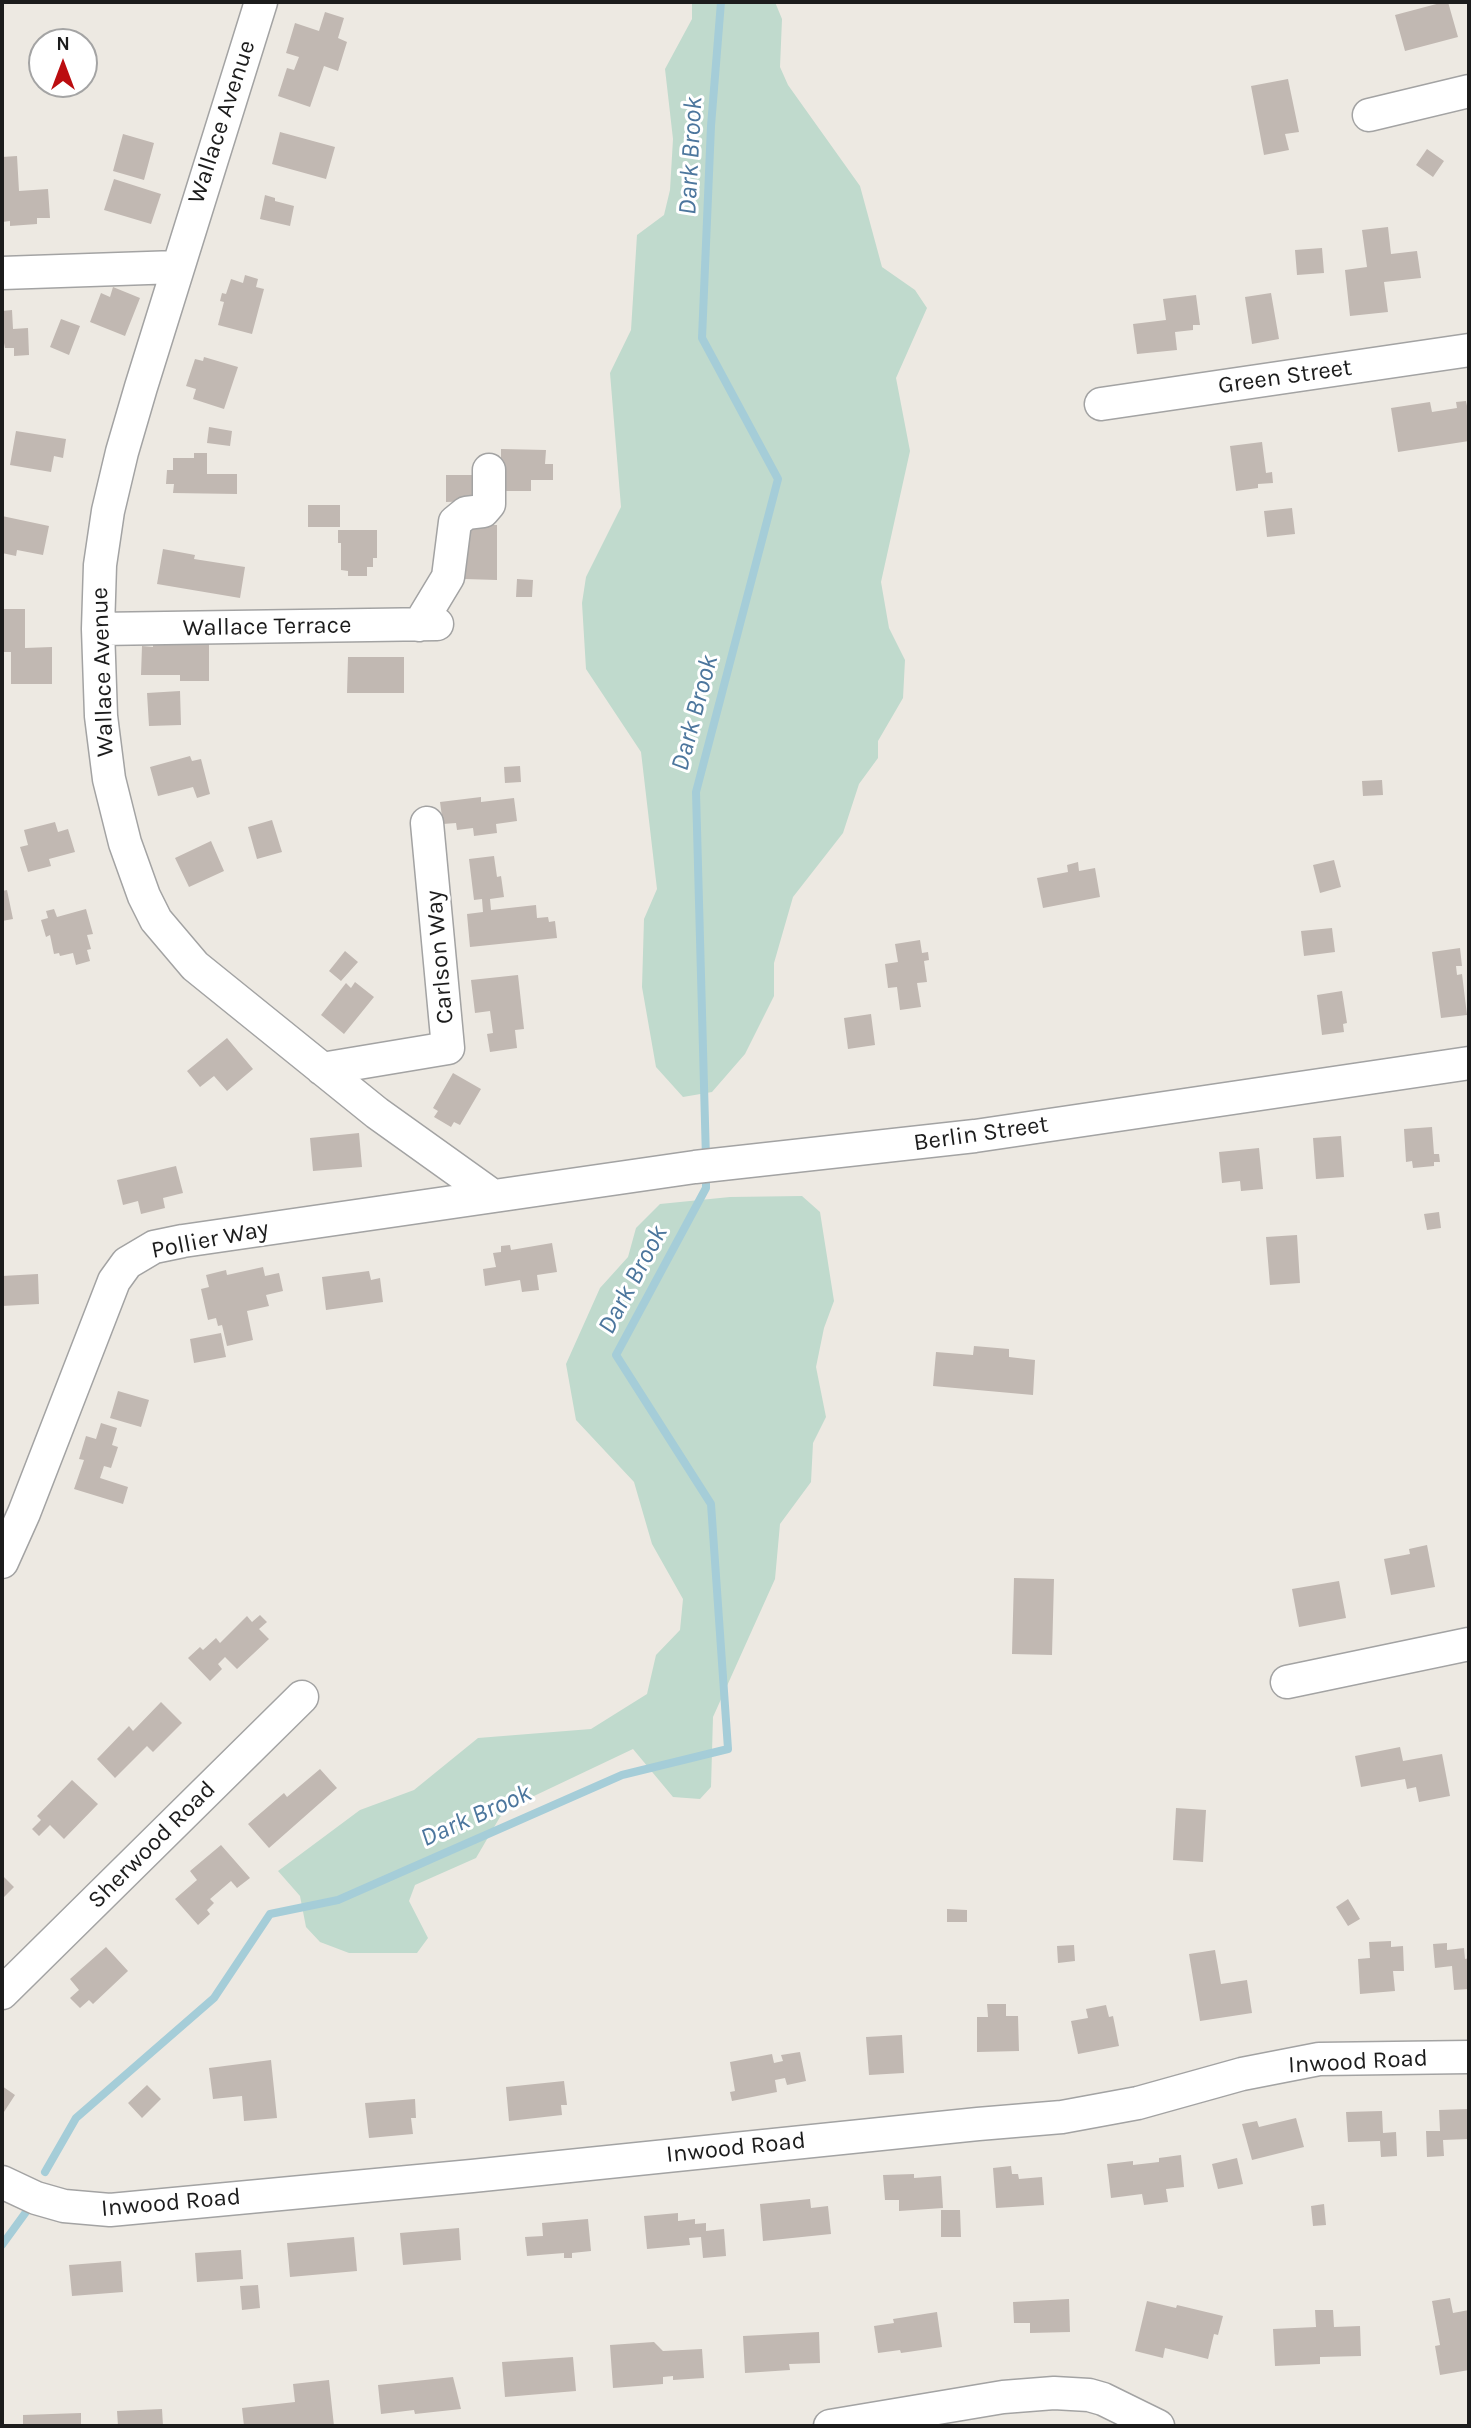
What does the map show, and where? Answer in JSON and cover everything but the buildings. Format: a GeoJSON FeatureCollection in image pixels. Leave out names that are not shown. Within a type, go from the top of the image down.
{"type":"FeatureCollection","features":[{"type":"Feature","properties":{"kind":"street","name":"Wallace Avenue"},"geometry":{"type":"LineString","coordinates":[[261,2],[177,267],[113,485],[100,565],[98,629],[101,716],[109,779],[125,843],[144,896],[156,920],[195,966],[377,1113],[492,1196]]}},
{"type":"Feature","properties":{"kind":"street"},"geometry":{"type":"LineString","coordinates":[[1369,115],[1469,91]]}},
{"type":"Feature","properties":{"kind":"street"},"geometry":{"type":"LineString","coordinates":[[2,273],[177,267]]}},
{"type":"Feature","properties":{"kind":"street","name":"Green Street"},"geometry":{"type":"LineString","coordinates":[[1101,404],[1469,350]]}},
{"type":"Feature","properties":{"kind":"street","name":"Wallace Terrace"},"geometry":{"type":"LineString","coordinates":[[98,629],[428,624],[448,578],[455,522],[466,513],[483,511],[489,504],[489,470]]}},
{"type":"Feature","properties":{"kind":"street","name":"Carlson Way"},"geometry":{"type":"LineString","coordinates":[[322,1069],[448,1048],[427,823]]}},
{"type":"Feature","properties":{"kind":"street","name":"Berlin Street"},"geometry":{"type":"LineString","coordinates":[[492,1196],[704,1166],[975,1136],[1469,1063]]}},
{"type":"Feature","properties":{"kind":"street","name":"Pollier Way"},"geometry":{"type":"LineString","coordinates":[[2,1562],[24,1513],[114,1282],[135,1256],[174,1242],[492,1196]]}},
{"type":"Feature","properties":{"kind":"street"},"geometry":{"type":"LineString","coordinates":[[1287,1682],[1469,1644]]}},
{"type":"Feature","properties":{"kind":"street","name":"Sherwood Road"},"geometry":{"type":"LineString","coordinates":[[2,1993],[302,1697]]}},
{"type":"Feature","properties":{"kind":"street","name":"Inwood Road"},"geometry":{"type":"LineString","coordinates":[[2,2182],[36,2198],[64,2206],[110,2210],[1062,2117],[1139,2103],[1242,2074],[1320,2059],[1469,2057]]}},
{"type":"Feature","properties":{"kind":"street"},"geometry":{"type":"LineString","coordinates":[[830,2426],[1003,2397],[1054,2393],[1096,2397],[1158,2426]]}},
{"type":"Feature","properties":{"kind":"green space"},"geometry":{"type":"Polygon","coordinates":[[[692,2],[775,2],[782,19],[780,67],[788,85],[860,186],[882,267],[915,290],[927,308],[896,378],[910,451],[881,582],[889,628],[905,660],[903,698],[878,741],[878,758],[859,784],[843,833],[793,897],[774,963],[774,996],[745,1054],[712,1092],[683,1097],[656,1067],[642,987],[644,919],[657,889],[641,752],[586,669],[582,603],[586,577],[621,507],[610,373],[631,330],[637,235],[664,215],[670,190],[673,139],[665,69],[692,19],[692,2]]]}},
{"type":"Feature","properties":{"kind":"green space"},"geometry":{"type":"Polygon","coordinates":[[[802,1196],[820,1212],[834,1301],[824,1328],[816,1367],[826,1417],[813,1443],[811,1482],[780,1524],[775,1579],[713,1717],[711,1787],[700,1799],[673,1797],[633,1749],[515,1805],[500,1817],[476,1858],[415,1885],[409,1901],[428,1938],[417,1953],[349,1953],[320,1942],[306,1927],[300,1896],[278,1871],[360,1810],[414,1790],[478,1738],[591,1729],[647,1694],[656,1655],[680,1630],[683,1599],[652,1544],[634,1482],[576,1420],[566,1364],[600,1288],[628,1257],[636,1228],[660,1204],[730,1197],[802,1196]]]}},
{"type":"Feature","properties":{"kind":"waterway","name":"Dark Brook"},"geometry":{"type":"LineString","coordinates":[[706,1159],[696,792],[778,479],[702,338],[711,126],[721,2]]}},
{"type":"Feature","properties":{"kind":"waterway","name":"Dark Brook"},"geometry":{"type":"LineString","coordinates":[[45,2172],[76,2118],[214,1998],[270,1914],[338,1900],[622,1775],[728,1749],[711,1504],[616,1355],[706,1188],[706,1172]]}},
{"type":"Feature","properties":{"kind":"waterway","name":"Dark Brook"},"geometry":{"type":"LineString","coordinates":[[2,2245],[26,2212]]}}]}
